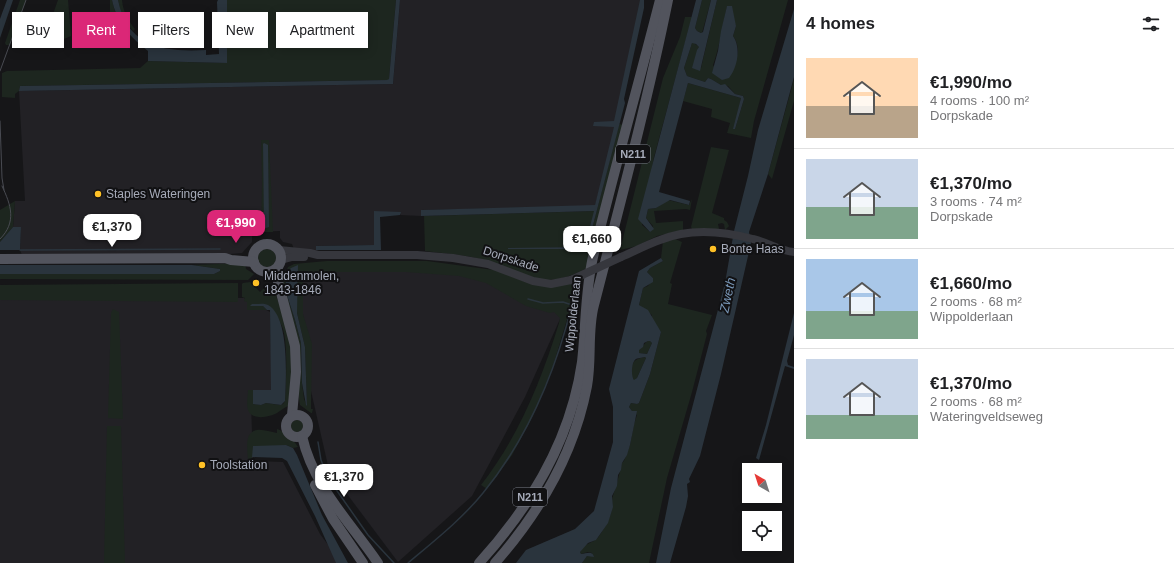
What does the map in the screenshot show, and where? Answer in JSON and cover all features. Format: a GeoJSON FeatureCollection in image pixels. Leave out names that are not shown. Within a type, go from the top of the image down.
{"type":"FeatureCollection","features":[{"type":"Feature","properties":{"kind":"main road","name":"Wippolderlaan"},"geometry":{"type":"LineString","coordinates":[[479,563],[517,516],[539,483],[557,449],[570,414],[582,361],[586,303],[593,259],[660,0]]}},
{"type":"Feature","properties":{"kind":"main road","name":"Wippolderlaan"},"geometry":{"type":"LineString","coordinates":[[495,563],[525,524],[549,488],[562,464],[574,436],[586,387],[590,358],[593,308],[643,114],[668,0]]}},
{"type":"Feature","properties":{"kind":"main road"},"geometry":{"type":"LineString","coordinates":[[264,244],[275,246],[280,255],[280,264],[271,271],[258,268],[254,258],[260,246],[264,244]]}},
{"type":"Feature","properties":{"kind":"main road"},"geometry":{"type":"LineString","coordinates":[[0,259],[225,258],[230,256],[254,258]]}},
{"type":"Feature","properties":{"kind":"main road"},"geometry":{"type":"LineString","coordinates":[[271,271],[281,296],[295,346],[296,415]]}},
{"type":"Feature","properties":{"kind":"main road"},"geometry":{"type":"LineString","coordinates":[[296,415],[306,420],[308,425],[307,432],[299,437]]}},
{"type":"Feature","properties":{"kind":"main road"},"geometry":{"type":"LineString","coordinates":[[296,415],[286,421],[286,427],[289,434],[299,437],[304,445],[314,473],[322,486],[378,563]]}},
{"type":"Feature","properties":{"kind":"main road"},"geometry":{"type":"LineString","coordinates":[[299,437],[313,481],[325,504],[363,563]]}},
{"type":"Feature","properties":{"kind":"street","name":"Dorpskade"},"geometry":{"type":"LineString","coordinates":[[280,255],[292,257],[310,257],[318,255],[417,255],[453,258],[488,264],[532,282],[551,284],[572,280],[661,239],[686,233],[717,232],[756,239],[794,252]]}},
{"type":"Feature","properties":{"kind":"shaded area"},"geometry":{"type":"Polygon","coordinates":[[[20,0],[26,0],[22,12],[16,12],[20,0]]]}},
{"type":"Feature","properties":{"kind":"shaded area"},"geometry":{"type":"Polygon","coordinates":[[[58,0],[68,0],[71,36],[64,39],[64,12],[54,12],[58,0]]]}},
{"type":"Feature","properties":{"kind":"shaded area"},"geometry":{"type":"Polygon","coordinates":[[[110,0],[112,0],[116,12],[110,12],[110,0]]]}},
{"type":"Feature","properties":{"kind":"shaded area"},"geometry":{"type":"Polygon","coordinates":[[[118,0],[122,0],[124,12],[122,12],[118,0]]]}},
{"type":"Feature","properties":{"kind":"shaded area"},"geometry":{"type":"Polygon","coordinates":[[[227,0],[396,0],[389,79],[20,86],[19,91],[15,94],[15,98],[2,97],[2,73],[7,71],[140,68],[148,61],[226,63],[226,48],[268,48],[268,12],[227,12],[227,0]]]}},
{"type":"Feature","properties":{"kind":"shaded area"},"geometry":{"type":"Polygon","coordinates":[[[400,0],[641,0],[617,122],[595,206],[422,210],[421,216],[400,215],[401,214],[374,211],[375,245],[316,246],[316,250],[294,249],[292,244],[283,242],[280,238],[280,231],[252,232],[252,242],[242,253],[218,255],[22,255],[20,250],[21,227],[13,227],[15,201],[25,201],[19,91],[393,84],[400,0]]]}},
{"type":"Feature","properties":{"kind":"shaded area"},"geometry":{"type":"Polygon","coordinates":[[[702,0],[711,0],[702,33],[697,31],[695,28],[702,0]]]}},
{"type":"Feature","properties":{"kind":"shaded area"},"geometry":{"type":"Polygon","coordinates":[[[717,0],[788,0],[754,121],[751,138],[727,133],[730,123],[711,117],[712,109],[683,101],[688,83],[741,98],[735,129],[744,99],[743,96],[735,94],[728,86],[721,85],[711,79],[708,78],[705,82],[687,76],[684,68],[692,43],[699,47],[698,50],[701,68],[717,0]],[[727,7],[713,65],[722,80],[736,59],[738,48],[733,36],[736,26],[727,7]]]}},
{"type":"Feature","properties":{"kind":"shaded area"},"geometry":{"type":"Polygon","coordinates":[[[685,17],[692,17],[654,157],[642,225],[650,232],[653,226],[646,218],[648,209],[656,208],[668,200],[689,205],[692,199],[690,210],[654,211],[656,223],[683,221],[683,230],[657,236],[637,246],[620,250],[663,78],[680,37],[685,17]]]}},
{"type":"Feature","properties":{"kind":"shaded area"},"geometry":{"type":"Polygon","coordinates":[[[130,22],[135,29],[133,31],[130,28],[130,22]]]}},
{"type":"Feature","properties":{"kind":"shaded area"},"geometry":{"type":"Polygon","coordinates":[[[12,23],[12,39],[10,45],[6,45],[5,43],[12,23]]]}},
{"type":"Feature","properties":{"kind":"shaded area"},"geometry":{"type":"Polygon","coordinates":[[[794,79],[794,101],[772,179],[768,174],[794,79]]]}},
{"type":"Feature","properties":{"kind":"shaded area"},"geometry":{"type":"Polygon","coordinates":[[[619,124],[624,125],[587,268],[566,277],[543,280],[528,277],[486,260],[425,251],[424,216],[595,211],[585,246],[508,249],[587,248],[619,124]]]}},
{"type":"Feature","properties":{"kind":"shaded area"},"geometry":{"type":"Polygon","coordinates":[[[261,140],[269,140],[273,232],[261,232],[261,140]],[[264,143],[264,227],[266,228],[269,227],[268,145],[264,143]]]}},
{"type":"Feature","properties":{"kind":"shaded area"},"geometry":{"type":"Polygon","coordinates":[[[711,147],[729,150],[712,213],[724,218],[729,226],[725,230],[724,224],[722,223],[718,224],[719,229],[692,229],[691,227],[711,147]]]}},
{"type":"Feature","properties":{"kind":"shaded area"},"geometry":{"type":"Polygon","coordinates":[[[15,201],[13,227],[0,242],[0,210],[15,201]]]}},
{"type":"Feature","properties":{"kind":"shaded area"},"geometry":{"type":"Polygon","coordinates":[[[675,239],[682,242],[670,283],[672,284],[668,304],[712,315],[706,331],[707,334],[692,392],[667,478],[649,563],[582,563],[587,556],[592,556],[592,553],[588,552],[581,554],[580,552],[582,548],[597,539],[610,515],[612,498],[622,463],[630,445],[637,415],[629,407],[631,403],[639,403],[650,374],[661,332],[652,320],[652,315],[639,305],[643,288],[648,286],[653,278],[647,272],[650,268],[663,261],[661,258],[663,241],[675,239]]]}},
{"type":"Feature","properties":{"kind":"shaded area"},"geometry":{"type":"Polygon","coordinates":[[[267,249],[273,252],[276,258],[273,264],[267,267],[261,264],[258,258],[261,252],[267,249]]]}},
{"type":"Feature","properties":{"kind":"shaded area"},"geometry":{"type":"Polygon","coordinates":[[[327,261],[427,261],[501,271],[525,282],[583,278],[579,294],[571,306],[553,366],[533,416],[512,455],[487,489],[481,485],[507,447],[528,407],[545,366],[560,318],[554,312],[550,313],[526,306],[486,283],[459,276],[406,272],[303,272],[303,314],[312,344],[311,409],[313,409],[311,413],[300,405],[280,282],[283,279],[288,267],[294,264],[327,261]],[[287,272],[285,289],[301,343],[302,383],[304,399],[307,406],[305,347],[297,313],[297,301],[287,272]]]}},
{"type":"Feature","properties":{"kind":"shaded area"},"geometry":{"type":"Polygon","coordinates":[[[245,263],[246,269],[254,274],[248,280],[0,279],[0,274],[214,274],[220,271],[220,269],[192,265],[245,263]]]}},
{"type":"Feature","properties":{"kind":"shaded area"},"geometry":{"type":"Polygon","coordinates":[[[298,267],[462,272],[565,308],[525,397],[472,496],[398,562],[329,470],[311,391],[298,267]]]}},
{"type":"Feature","properties":{"kind":"shaded area"},"geometry":{"type":"Polygon","coordinates":[[[250,282],[260,292],[267,285],[272,285],[289,330],[293,362],[288,406],[277,413],[266,417],[253,416],[248,410],[248,390],[253,390],[253,404],[283,404],[285,401],[286,374],[285,336],[278,319],[267,305],[251,306],[263,306],[267,310],[247,310],[247,302],[244,301],[245,298],[242,297],[242,284],[250,282]]]}},
{"type":"Feature","properties":{"kind":"shaded area"},"geometry":{"type":"Polygon","coordinates":[[[238,283],[237,302],[0,300],[0,285],[238,283]]]}},
{"type":"Feature","properties":{"kind":"shaded area"},"geometry":{"type":"Polygon","coordinates":[[[109,297],[244,298],[270,312],[272,391],[251,404],[253,461],[283,462],[320,534],[334,553],[339,563],[0,563],[0,299],[109,297]]]}},
{"type":"Feature","properties":{"kind":"shaded area"},"geometry":{"type":"Polygon","coordinates":[[[113,309],[119,312],[123,419],[108,418],[111,313],[113,309]]]}},
{"type":"Feature","properties":{"kind":"shaded area"},"geometry":{"type":"Polygon","coordinates":[[[648,341],[652,343],[647,354],[639,353],[639,349],[648,341]]]}},
{"type":"Feature","properties":{"kind":"shaded area"},"geometry":{"type":"Polygon","coordinates":[[[646,358],[637,378],[634,381],[631,376],[632,365],[635,360],[646,358]]]}},
{"type":"Feature","properties":{"kind":"shaded area"},"geometry":{"type":"Polygon","coordinates":[[[295,420],[299,420],[303,426],[299,432],[295,432],[291,428],[291,424],[295,420]]]}},
{"type":"Feature","properties":{"kind":"shaded area"},"geometry":{"type":"Polygon","coordinates":[[[107,426],[121,426],[125,563],[104,563],[107,426]]]}},
{"type":"Feature","properties":{"kind":"shaded area"},"geometry":{"type":"Polygon","coordinates":[[[277,429],[289,436],[298,447],[293,448],[286,445],[252,457],[252,462],[248,462],[247,443],[250,434],[257,430],[277,433],[277,429]]]}},
{"type":"Feature","properties":{"kind":"water"},"geometry":{"type":"Polygon","coordinates":[[[7,0],[13,0],[0,38],[0,19],[7,0]]]}},
{"type":"Feature","properties":{"kind":"water"},"geometry":{"type":"Polygon","coordinates":[[[112,0],[118,0],[122,12],[116,12],[112,0]]]}},
{"type":"Feature","properties":{"kind":"water"},"geometry":{"type":"Polygon","coordinates":[[[218,0],[227,0],[227,12],[217,12],[218,0]]]}},
{"type":"Feature","properties":{"kind":"water"},"geometry":{"type":"Polygon","coordinates":[[[396,0],[400,0],[393,84],[19,91],[20,86],[387,80],[389,79],[396,0]]]}},
{"type":"Feature","properties":{"kind":"water"},"geometry":{"type":"Polygon","coordinates":[[[640,0],[644,0],[644,8],[624,99],[625,103],[587,248],[508,249],[585,246],[594,211],[421,216],[421,210],[595,205],[614,127],[593,126],[594,122],[614,121],[640,0]]]}},
{"type":"Feature","properties":{"kind":"water"},"geometry":{"type":"Polygon","coordinates":[[[696,0],[702,0],[695,28],[701,33],[703,32],[711,0],[717,0],[700,71],[692,68],[699,47],[692,43],[684,68],[687,76],[705,82],[708,78],[721,85],[725,84],[735,94],[743,96],[744,99],[735,129],[733,129],[741,98],[688,83],[659,192],[690,201],[689,205],[670,200],[656,208],[648,209],[646,218],[654,229],[650,232],[638,219],[696,0]]]}},
{"type":"Feature","properties":{"kind":"water"},"geometry":{"type":"Polygon","coordinates":[[[727,6],[732,6],[736,26],[733,36],[738,51],[735,68],[729,78],[722,80],[712,73],[727,6]]]}},
{"type":"Feature","properties":{"kind":"water","name":"Zweth"},"geometry":{"type":"Polygon","coordinates":[[[794,9],[794,77],[768,174],[749,232],[751,243],[721,374],[700,456],[689,479],[690,482],[687,484],[688,496],[686,507],[670,563],[656,563],[671,488],[725,283],[734,231],[758,130],[794,9]]]}},
{"type":"Feature","properties":{"kind":"water"},"geometry":{"type":"Polygon","coordinates":[[[130,28],[138,36],[138,43],[130,35],[130,28]]]}},
{"type":"Feature","properties":{"kind":"water"},"geometry":{"type":"Polygon","coordinates":[[[144,48],[206,50],[206,55],[219,54],[219,48],[227,48],[227,63],[148,61],[148,51],[144,48]]]}},
{"type":"Feature","properties":{"kind":"water"},"geometry":{"type":"Polygon","coordinates":[[[264,143],[268,145],[269,227],[266,228],[264,227],[264,143]]]}},
{"type":"Feature","properties":{"kind":"water"},"geometry":{"type":"Polygon","coordinates":[[[374,211],[401,212],[400,215],[380,217],[381,250],[316,250],[316,246],[374,245],[374,211]]]}},
{"type":"Feature","properties":{"kind":"water"},"geometry":{"type":"Polygon","coordinates":[[[13,227],[21,227],[20,250],[0,250],[0,242],[13,227]]]}},
{"type":"Feature","properties":{"kind":"water"},"geometry":{"type":"Polygon","coordinates":[[[661,258],[663,261],[650,268],[647,272],[653,278],[653,282],[643,288],[639,305],[648,310],[661,332],[650,374],[639,403],[631,403],[629,407],[632,411],[637,411],[630,445],[627,455],[622,463],[621,470],[618,475],[617,486],[612,496],[613,507],[608,523],[596,540],[588,543],[580,552],[581,554],[590,553],[594,557],[587,556],[582,563],[516,563],[526,550],[575,529],[594,511],[613,442],[613,407],[609,389],[639,271],[661,258]],[[648,341],[644,343],[643,347],[639,350],[639,353],[647,354],[652,343],[648,341]],[[646,358],[637,359],[633,363],[632,373],[634,380],[637,378],[646,358]]]}},
{"type":"Feature","properties":{"kind":"water"},"geometry":{"type":"Polygon","coordinates":[[[0,265],[192,265],[220,269],[220,271],[214,274],[0,274],[0,265]]]}},
{"type":"Feature","properties":{"kind":"water"},"geometry":{"type":"Polygon","coordinates":[[[298,265],[297,313],[305,347],[307,406],[302,383],[301,343],[285,289],[287,272],[291,268],[298,265]]]}},
{"type":"Feature","properties":{"kind":"water"},"geometry":{"type":"Polygon","coordinates":[[[252,304],[268,305],[275,312],[280,322],[283,335],[286,378],[285,401],[281,405],[266,403],[261,405],[253,404],[253,390],[271,390],[270,310],[267,310],[263,306],[250,306],[252,304]]]}},
{"type":"Feature","properties":{"kind":"water"},"geometry":{"type":"Polygon","coordinates":[[[794,313],[794,335],[787,361],[788,365],[794,367],[794,369],[785,366],[759,460],[756,458],[766,425],[794,313]]]}},
{"type":"Feature","properties":{"kind":"water"},"geometry":{"type":"Polygon","coordinates":[[[286,445],[293,448],[297,455],[322,515],[348,563],[336,563],[315,516],[287,461],[282,458],[252,457],[253,446],[286,445]]]}},
{"type":"Feature","properties":{"kind":"waterway"},"geometry":{"type":"LineString","coordinates":[[20,250],[220,249]]}},
{"type":"Feature","properties":{"kind":"waterway"},"geometry":{"type":"LineString","coordinates":[[408,563],[457,521],[475,503],[514,450],[538,404],[557,355],[572,305],[563,302],[543,303],[528,299]]}},
{"type":"Feature","properties":{"kind":"waterway"},"geometry":{"type":"LineString","coordinates":[[318,442],[321,460],[328,478],[368,535],[394,563]]}},
{"type":"Feature","properties":{"kind":"tram line"},"geometry":{"type":"LineString","coordinates":[[0,71],[26,0]]}},
{"type":"Feature","properties":{"kind":"tram line"},"geometry":{"type":"LineString","coordinates":[[0,121],[2,178],[4,190]]}},
{"type":"Feature","properties":{"kind":"tram line"},"geometry":{"type":"LineString","coordinates":[[0,239],[9,226],[11,213],[8,200],[2,186]]}},
{"type":"Feature","properties":{"kind":"place","name":"Staples Wateringen"},"geometry":{"type":"Point","coordinates":[98,194]}},
{"type":"Feature","properties":{"kind":"place","name":"Bonte Haas"},"geometry":{"type":"Point","coordinates":[713,249]}},
{"type":"Feature","properties":{"kind":"place","name":"Middenmolen, 1843-1846"},"geometry":{"type":"Point","coordinates":[256,283]}},
{"type":"Feature","properties":{"kind":"place","name":"Toolstation"},"geometry":{"type":"Point","coordinates":[202,465]}}]}
